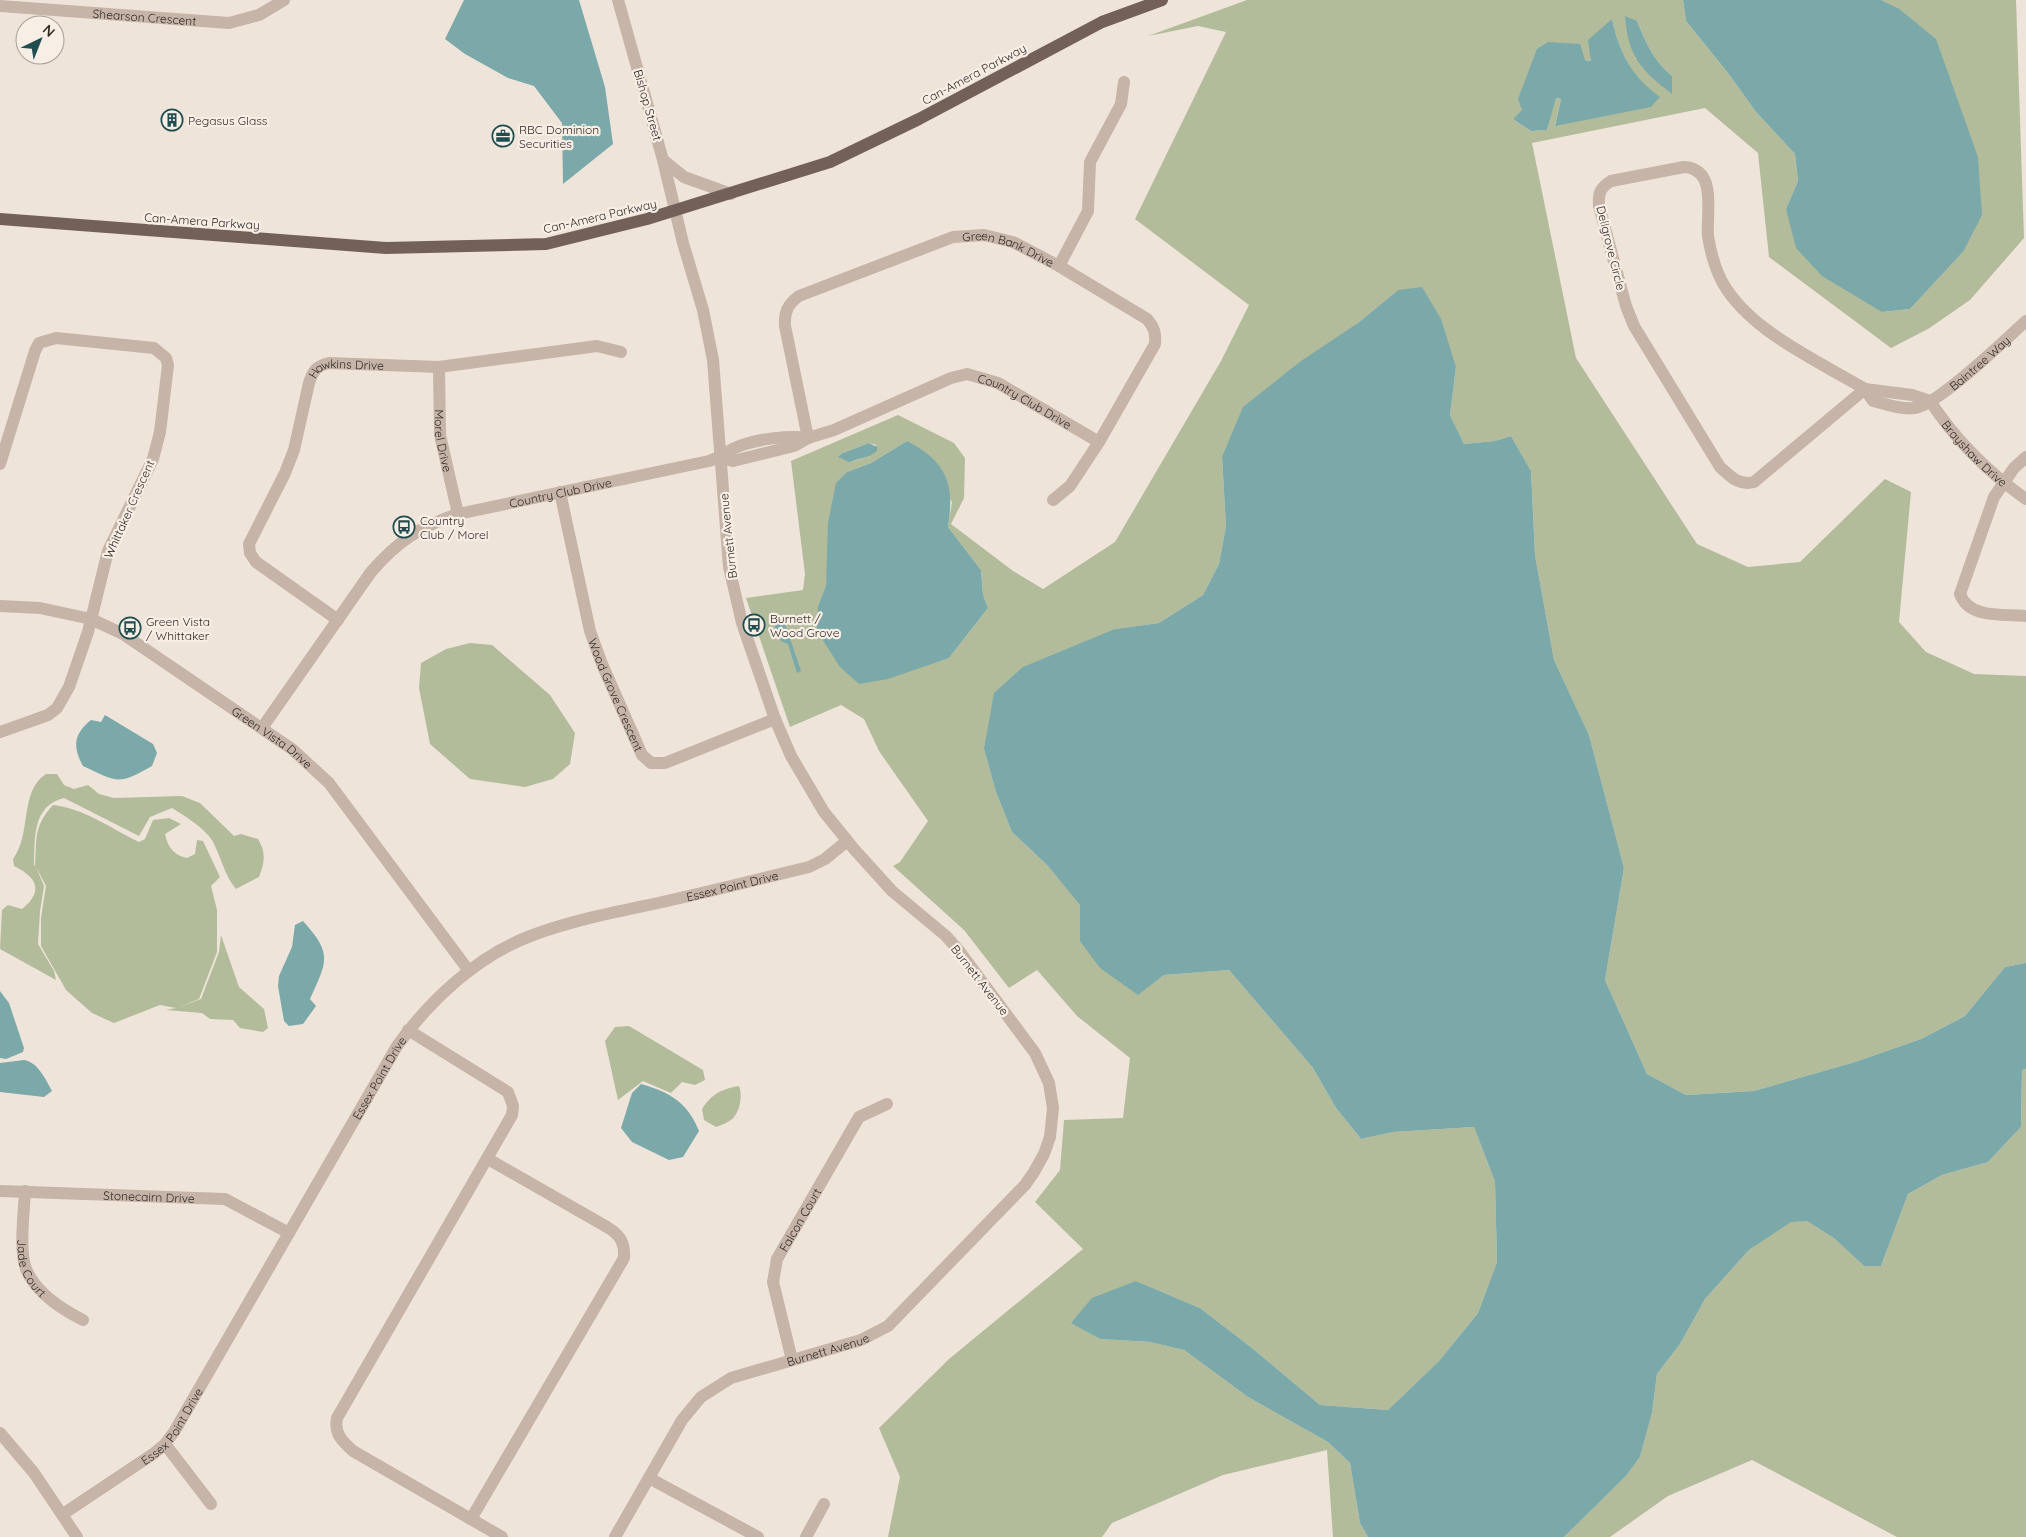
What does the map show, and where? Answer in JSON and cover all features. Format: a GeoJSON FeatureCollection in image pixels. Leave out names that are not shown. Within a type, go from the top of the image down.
{"type":"FeatureCollection","features":[{"type":"Feature","properties":{"kind":"main road","name":"Can-Amera Parkway"},"geometry":{"type":"LineString","coordinates":[[0,219],[386,248],[546,244],[675,211],[830,162],[919,119],[1102,22],[1162,0]]}},
{"type":"Feature","properties":{"kind":"street","name":"Shearson Crescent"},"geometry":{"type":"LineString","coordinates":[[0,6],[228,23],[258,15],[284,0]]}},
{"type":"Feature","properties":{"kind":"street","name":"Bishop Street"},"geometry":{"type":"LineString","coordinates":[[618,0],[663,160],[675,211]]}},
{"type":"Feature","properties":{"kind":"street"},"geometry":{"type":"LineString","coordinates":[[1059,266],[1088,211],[1090,162],[1121,104],[1124,82]]}},
{"type":"Feature","properties":{"kind":"street"},"geometry":{"type":"LineString","coordinates":[[663,160],[684,177],[731,194]]}},
{"type":"Feature","properties":{"kind":"street","name":"Dellgrove Circle"},"geometry":{"type":"LineString","coordinates":[[1865,389],[1754,482],[1745,484],[1736,481],[1720,467],[1634,326],[1626,306],[1599,206],[1598,194],[1603,186],[1611,181],[1684,167],[1693,167],[1701,172],[1706,184],[1708,198],[1708,234],[1711,255],[1728,293],[1746,312],[1776,336],[1865,389],[1912,395],[1930,401]]}},
{"type":"Feature","properties":{"kind":"street","name":"Burnett Avenue"},"geometry":{"type":"LineString","coordinates":[[615,1537],[682,1420],[701,1397],[731,1378],[862,1340],[888,1326],[1025,1185],[1044,1154],[1051,1128],[1053,1108],[1049,1083],[1035,1053],[946,936],[892,891],[847,841],[809,788],[775,719],[742,623],[734,592],[729,566],[714,360],[703,310],[675,211]]}},
{"type":"Feature","properties":{"kind":"street","name":"Green Bank Drive"},"geometry":{"type":"LineString","coordinates":[[808,438],[785,326],[786,311],[790,303],[799,296],[953,237],[969,235],[1005,239],[1059,266],[1146,318],[1154,327],[1155,344],[1099,442],[1070,486],[1053,500]]}},
{"type":"Feature","properties":{"kind":"street","name":"Baintree Way"},"geometry":{"type":"LineString","coordinates":[[1930,401],[2026,321]]}},
{"type":"Feature","properties":{"kind":"street","name":"Whittaker Crescent"},"geometry":{"type":"LineString","coordinates":[[0,464],[39,343],[56,338],[154,348],[166,358],[168,366],[160,432],[155,450],[108,552],[91,619]]}},
{"type":"Feature","properties":{"kind":"street","name":"Hawkins Drive"},"geometry":{"type":"LineString","coordinates":[[338,620],[256,562],[250,553],[249,544],[285,473],[294,450],[312,373],[318,366],[329,363],[439,367],[597,346],[621,352]]}},
{"type":"Feature","properties":{"kind":"street","name":"Morel Drive"},"geometry":{"type":"LineString","coordinates":[[439,367],[440,434],[458,514]]}},
{"type":"Feature","properties":{"kind":"street","name":"Country Club Drive"},"geometry":{"type":"LineString","coordinates":[[262,728],[371,572],[389,551],[410,534],[458,514],[720,458],[738,446],[792,435],[808,438],[834,430],[950,378],[967,374],[998,383],[1099,442]]}},
{"type":"Feature","properties":{"kind":"street","name":"Brayshaw Drive"},"geometry":{"type":"LineString","coordinates":[[1930,401],[1940,417],[2003,483],[2026,499]]}},
{"type":"Feature","properties":{"kind":"street"},"geometry":{"type":"LineString","coordinates":[[2026,457],[2003,483],[1994,497],[1960,594],[1963,602],[1970,609],[1980,612],[2026,616]]}},
{"type":"Feature","properties":{"kind":"street","name":"Wood Grove Crescent"},"geometry":{"type":"LineString","coordinates":[[560,492],[590,631],[602,664],[642,755],[651,763],[665,763],[775,719]]}},
{"type":"Feature","properties":{"kind":"street","name":"Green Vista Drive"},"geometry":{"type":"LineString","coordinates":[[0,606],[40,608],[91,619],[123,634],[292,749],[329,783],[469,971]]}},
{"type":"Feature","properties":{"kind":"street"},"geometry":{"type":"LineString","coordinates":[[0,732],[39,720],[57,708],[69,687],[91,619]]}},
{"type":"Feature","properties":{"kind":"street","name":"Essex Point Drive"},"geometry":{"type":"LineString","coordinates":[[63,1514],[165,1444],[289,1234],[363,1103],[408,1030],[448,988],[469,971],[531,935],[586,919],[809,867],[825,859],[847,841]]}},
{"type":"Feature","properties":{"kind":"street"},"geometry":{"type":"LineString","coordinates":[[408,1030],[508,1092],[514,1106],[512,1114],[488,1159],[337,1418],[335,1428],[338,1436],[353,1451],[502,1537]]}},
{"type":"Feature","properties":{"kind":"street","name":"Falcon Court"},"geometry":{"type":"LineString","coordinates":[[792,1360],[772,1282],[776,1259],[859,1117],[887,1104]]}},
{"type":"Feature","properties":{"kind":"street"},"geometry":{"type":"LineString","coordinates":[[471,1520],[624,1258],[622,1241],[612,1230],[488,1159]]}},
{"type":"Feature","properties":{"kind":"street","name":"Stonecairn Drive"},"geometry":{"type":"LineString","coordinates":[[0,1191],[225,1199],[289,1234]]}},
{"type":"Feature","properties":{"kind":"street","name":"Jade Court"},"geometry":{"type":"LineString","coordinates":[[25,1191],[23,1256],[26,1269],[37,1286],[59,1308],[83,1320]]}},
{"type":"Feature","properties":{"kind":"street"},"geometry":{"type":"LineString","coordinates":[[0,1433],[34,1473],[77,1537]]}},
{"type":"Feature","properties":{"kind":"street"},"geometry":{"type":"LineString","coordinates":[[165,1444],[212,1504]]}},
{"type":"Feature","properties":{"kind":"street"},"geometry":{"type":"LineString","coordinates":[[649,1478],[758,1537]]}},
{"type":"Feature","properties":{"kind":"street"},"geometry":{"type":"LineString","coordinates":[[806,1537],[824,1504]]}},
{"type":"Feature","properties":{"kind":"green space"},"geometry":{"type":"Polygon","coordinates":[[[1247,0],[1683,0],[1686,21],[1728,73],[1756,112],[1795,154],[1798,181],[1786,209],[1882,312],[1910,309],[1963,252],[1898,8],[1881,0],[2016,0],[2024,238],[1970,300],[1928,329],[1891,348],[1769,257],[1758,153],[1705,108],[1532,143],[1576,358],[1697,544],[1748,567],[1800,562],[1885,479],[1911,492],[1899,622],[1926,652],[1974,674],[2026,676],[2026,963],[2005,967],[1965,1016],[1921,1039],[1855,1062],[1754,1091],[1686,1095],[1647,1074],[1605,980],[1624,868],[1589,735],[1554,660],[1535,555],[1531,471],[1511,436],[1495,441],[1464,444],[1450,415],[1456,367],[1398,290],[1358,323],[1222,457],[1226,526],[1219,564],[1203,595],[1159,623],[1115,629],[984,749],[996,792],[1012,832],[1048,866],[1081,905],[1080,941],[1138,994],[1164,975],[1229,970],[1313,1068],[1336,1108],[1361,1139],[1393,1132],[1474,1127],[1495,1182],[1497,1262],[1478,1313],[1439,1361],[1388,1410],[1320,1405],[1252,1348],[1200,1308],[1136,1281],[1071,1322],[1100,1339],[1150,1342],[1184,1350],[1248,1397],[1328,1442],[1350,1463],[1360,1523],[1368,1537],[1333,1537],[1327,1450],[1223,1475],[1112,1523],[1102,1537],[888,1537],[900,1477],[879,1428],[949,1359],[1083,1249],[1035,1202],[1060,1170],[1064,1120],[1123,1118],[1130,1058],[1077,1016],[1037,970],[1009,988],[964,930],[893,866],[900,862],[928,821],[879,751],[864,719],[841,705],[790,727],[746,598],[803,590],[805,574],[791,461],[898,415],[954,443],[965,458],[964,498],[951,524],[1013,571],[1043,589],[1115,542],[1221,361],[1249,305],[1135,219],[1226,32],[1198,26],[1148,36],[1247,0]],[[1612,19],[1592,61],[1585,60],[1513,119],[1531,131],[1547,130],[1555,98],[1561,99],[1555,125],[1659,97],[1641,81],[1628,63],[1618,42],[1612,19]],[[1637,21],[1635,58],[1672,76],[1655,57],[1637,21]],[[907,441],[871,463],[847,472],[828,557],[826,587],[818,606],[922,666],[949,658],[988,608],[983,595],[981,570],[948,527],[952,502],[907,441]],[[869,443],[843,453],[854,461],[870,456],[876,445],[869,443]]]}},
{"type":"Feature","properties":{"kind":"green space"},"geometry":{"type":"Polygon","coordinates":[[[470,643],[492,645],[550,695],[575,733],[570,764],[553,779],[525,787],[470,779],[430,744],[419,688],[421,663],[446,649],[470,643]]]}},
{"type":"Feature","properties":{"kind":"green space"},"geometry":{"type":"Polygon","coordinates":[[[46,774],[57,774],[64,785],[74,789],[88,785],[99,794],[114,798],[182,796],[200,803],[234,836],[241,834],[258,839],[264,857],[259,877],[236,889],[228,878],[212,840],[194,822],[172,808],[150,817],[139,836],[64,798],[46,808],[37,824],[34,865],[39,827],[53,805],[75,810],[139,842],[145,839],[153,820],[169,818],[181,824],[165,834],[170,847],[178,855],[187,858],[195,854],[197,840],[203,841],[220,877],[211,886],[217,910],[217,952],[199,999],[177,1008],[201,999],[219,952],[221,935],[239,987],[264,1009],[268,1028],[263,1032],[240,1028],[233,1020],[210,1019],[202,1013],[166,1010],[176,1008],[160,1005],[114,1023],[92,1013],[66,990],[41,946],[41,918],[46,886],[36,867],[44,886],[38,944],[54,971],[56,980],[0,949],[2,910],[8,905],[22,909],[29,902],[35,890],[32,880],[22,870],[14,866],[13,859],[19,849],[32,791],[46,774]]]}},
{"type":"Feature","properties":{"kind":"green space"},"geometry":{"type":"Polygon","coordinates":[[[629,1026],[703,1070],[705,1080],[695,1085],[682,1082],[671,1093],[643,1081],[618,1100],[605,1041],[615,1027],[629,1026]]]}},
{"type":"Feature","properties":{"kind":"green space"},"geometry":{"type":"Polygon","coordinates":[[[2026,1069],[2026,1537],[1897,1537],[1752,1460],[1668,1496],[1610,1537],[1564,1537],[1626,1476],[1640,1457],[1652,1413],[1657,1374],[1680,1344],[1705,1299],[1749,1250],[1791,1221],[1807,1221],[1835,1239],[1864,1266],[1881,1266],[1908,1194],[1942,1175],[1988,1162],[2021,1127],[2022,1070],[2026,1069]]]}},
{"type":"Feature","properties":{"kind":"green space"},"geometry":{"type":"Polygon","coordinates":[[[739,1086],[741,1094],[740,1104],[737,1113],[731,1120],[716,1127],[704,1120],[702,1109],[713,1096],[727,1089],[739,1086]]]}},
{"type":"Feature","properties":{"kind":"water"},"geometry":{"type":"Polygon","coordinates":[[[464,0],[579,0],[605,87],[613,144],[563,184],[562,123],[534,86],[508,78],[465,54],[445,39],[464,0]]]}},
{"type":"Feature","properties":{"kind":"water"},"geometry":{"type":"Polygon","coordinates":[[[1683,0],[1881,0],[1898,8],[1936,39],[1978,157],[1982,215],[1963,252],[1910,309],[1882,312],[1822,276],[1796,248],[1786,209],[1798,181],[1795,154],[1756,112],[1728,73],[1686,21],[1683,0]]]}},
{"type":"Feature","properties":{"kind":"water"},"geometry":{"type":"Polygon","coordinates":[[[1625,16],[1637,21],[1655,57],[1672,76],[1672,94],[1644,70],[1638,61],[1629,42],[1625,16]]]}},
{"type":"Feature","properties":{"kind":"water"},"geometry":{"type":"Polygon","coordinates":[[[1612,19],[1628,63],[1642,81],[1660,97],[1651,107],[1555,126],[1561,99],[1556,98],[1547,130],[1531,131],[1513,119],[1522,110],[1518,99],[1537,49],[1548,42],[1580,44],[1585,60],[1591,61],[1588,40],[1612,19]]]}},
{"type":"Feature","properties":{"kind":"water"},"geometry":{"type":"Polygon","coordinates":[[[1422,287],[1441,319],[1456,367],[1450,415],[1464,444],[1495,441],[1511,436],[1531,471],[1535,555],[1554,660],[1589,735],[1624,868],[1605,980],[1647,1074],[1686,1095],[1754,1091],[1855,1062],[1921,1039],[1965,1016],[2005,967],[2026,963],[2026,1069],[2022,1070],[2021,1127],[1988,1162],[1942,1175],[1908,1194],[1881,1266],[1864,1266],[1835,1239],[1807,1221],[1791,1222],[1749,1250],[1705,1299],[1680,1344],[1657,1374],[1652,1413],[1640,1457],[1626,1476],[1564,1537],[1368,1537],[1360,1523],[1350,1463],[1328,1442],[1248,1397],[1184,1350],[1150,1342],[1100,1339],[1071,1323],[1092,1298],[1136,1281],[1200,1308],[1252,1348],[1320,1405],[1388,1410],[1439,1361],[1478,1313],[1497,1262],[1495,1182],[1474,1127],[1393,1132],[1361,1139],[1336,1108],[1313,1068],[1229,970],[1164,975],[1138,995],[1100,968],[1080,941],[1080,905],[1048,866],[1012,832],[996,792],[984,749],[994,693],[1023,667],[1115,629],[1159,623],[1203,595],[1219,564],[1226,526],[1222,457],[1243,407],[1301,361],[1358,323],[1398,290],[1422,287]]]}},
{"type":"Feature","properties":{"kind":"water"},"geometry":{"type":"Polygon","coordinates":[[[907,441],[931,457],[945,476],[949,486],[950,498],[948,527],[981,570],[983,595],[988,608],[949,658],[888,679],[859,684],[840,667],[817,631],[818,606],[826,586],[828,523],[836,483],[847,472],[871,463],[907,441]]]}},
{"type":"Feature","properties":{"kind":"water"},"geometry":{"type":"Polygon","coordinates":[[[869,443],[877,447],[877,451],[870,456],[849,462],[838,457],[843,453],[869,443]]]}},
{"type":"Feature","properties":{"kind":"water"},"geometry":{"type":"Polygon","coordinates":[[[775,615],[782,615],[801,671],[797,673],[788,644],[781,641],[777,631],[774,621],[775,615]]]}},
{"type":"Feature","properties":{"kind":"water"},"geometry":{"type":"Polygon","coordinates":[[[105,715],[153,744],[157,753],[152,766],[131,777],[118,780],[83,766],[76,746],[78,735],[91,720],[101,722],[105,715]]]}},
{"type":"Feature","properties":{"kind":"water"},"geometry":{"type":"Polygon","coordinates":[[[303,921],[313,932],[323,950],[323,966],[310,999],[316,1006],[303,1024],[289,1026],[284,1021],[278,986],[279,976],[292,947],[295,925],[303,921]]]}},
{"type":"Feature","properties":{"kind":"water"},"geometry":{"type":"Polygon","coordinates":[[[0,991],[9,1003],[24,1048],[23,1052],[6,1059],[0,1058],[0,991]]]}},
{"type":"Feature","properties":{"kind":"water"},"geometry":{"type":"Polygon","coordinates":[[[29,1061],[41,1072],[52,1091],[44,1097],[0,1092],[0,1063],[29,1061]]]}},
{"type":"Feature","properties":{"kind":"water"},"geometry":{"type":"Polygon","coordinates":[[[641,1084],[661,1091],[677,1100],[695,1121],[699,1131],[683,1157],[669,1160],[632,1142],[621,1128],[632,1093],[641,1084]]]}},
{"type":"Feature","properties":{"kind":"place","name":"Pegasus Glass"},"geometry":{"type":"Point","coordinates":[172,120]}},
{"type":"Feature","properties":{"kind":"place","name":"RBC Dominion Securities"},"geometry":{"type":"Point","coordinates":[503,136]}},
{"type":"Feature","properties":{"kind":"place","name":"Country Club / Morel"},"geometry":{"type":"Point","coordinates":[404,527]}},
{"type":"Feature","properties":{"kind":"place","name":"Burnett / Wood Grove"},"geometry":{"type":"Point","coordinates":[754,625]}},
{"type":"Feature","properties":{"kind":"place","name":"Green Vista / Whittaker"},"geometry":{"type":"Point","coordinates":[130,628]}}]}
